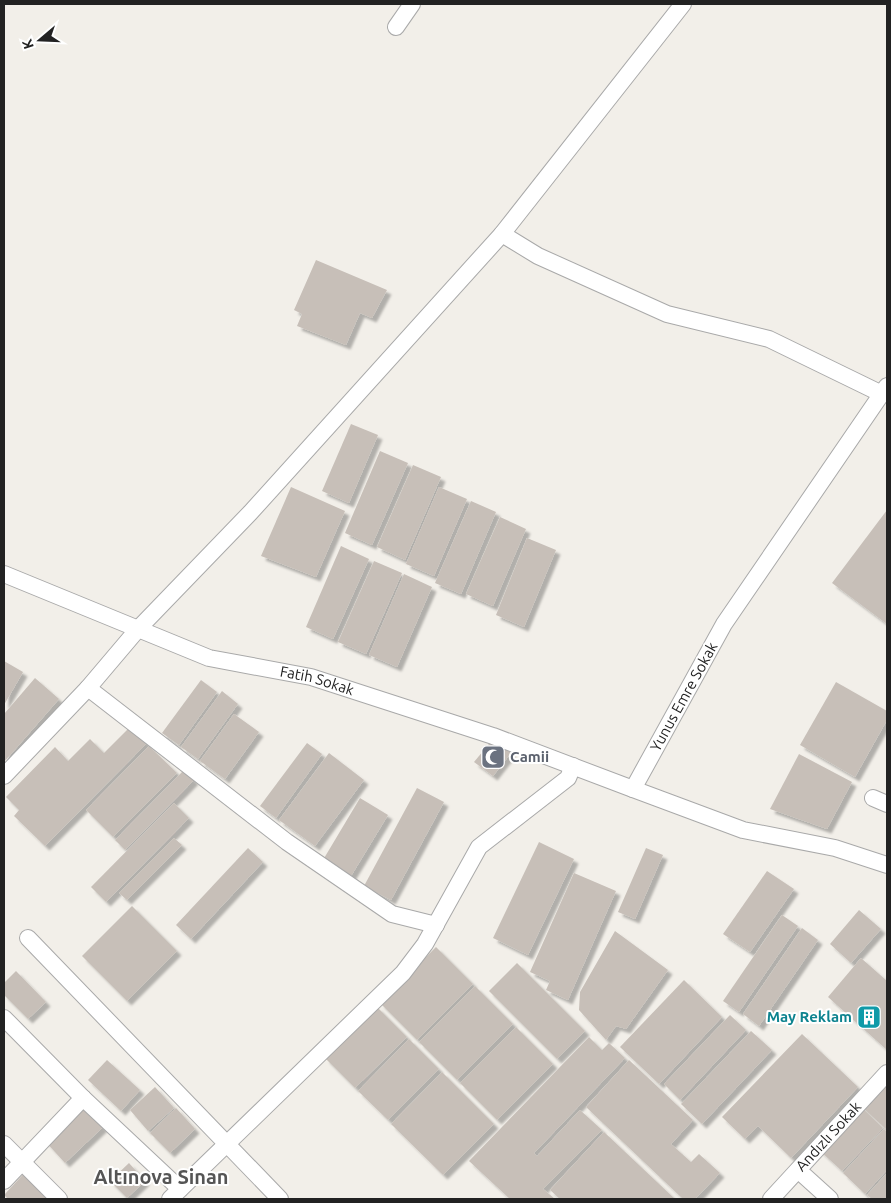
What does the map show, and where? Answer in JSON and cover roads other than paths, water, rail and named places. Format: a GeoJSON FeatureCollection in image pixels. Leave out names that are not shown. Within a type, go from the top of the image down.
{"type":"FeatureCollection","features":[{"type":"Feature","properties":{"kind":"street"},"geometry":{"type":"LineString","coordinates":[[396,27],[412,4]]}},
{"type":"Feature","properties":{"kind":"street"},"geometry":{"type":"LineString","coordinates":[[4,776],[88,688],[138,629],[250,513],[502,234],[683,4]]}},
{"type":"Feature","properties":{"kind":"street"},"geometry":{"type":"LineString","coordinates":[[502,234],[538,256],[667,314],[769,339],[884,390]]}},
{"type":"Feature","properties":{"kind":"street","name":"Yunus Emre Sokak"},"geometry":{"type":"LineString","coordinates":[[633,789],[724,624],[884,390]]}},
{"type":"Feature","properties":{"kind":"street","name":"Fatih Sokak"},"geometry":{"type":"LineString","coordinates":[[4,574],[209,658],[310,677],[493,736],[633,789]]}},
{"type":"Feature","properties":{"kind":"street"},"geometry":{"type":"LineString","coordinates":[[88,688],[287,842],[384,909],[392,914],[436,925]]}},
{"type":"Feature","properties":{"kind":"street"},"geometry":{"type":"LineString","coordinates":[[4,1018],[175,1194],[228,1145],[403,973],[425,944],[479,847],[568,778],[573,766]]}},
{"type":"Feature","properties":{"kind":"street"},"geometry":{"type":"LineString","coordinates":[[633,789],[743,830],[835,848],[887,865]]}},
{"type":"Feature","properties":{"kind":"street"},"geometry":{"type":"LineString","coordinates":[[28,938],[280,1199]]}},
{"type":"Feature","properties":{"kind":"street","name":"Andızlı Sokak"},"geometry":{"type":"LineString","coordinates":[[771,1199],[887,1074]]}},
{"type":"Feature","properties":{"kind":"street"},"geometry":{"type":"LineString","coordinates":[[4,1181],[83,1098]]}},
{"type":"Feature","properties":{"kind":"street"},"geometry":{"type":"LineString","coordinates":[[4,1144],[59,1199]]}},
{"type":"Feature","properties":{"kind":"street"},"geometry":{"type":"LineString","coordinates":[[798,1170],[830,1199]]}},
{"type":"Feature","properties":{"kind":"place","name":"Camii"},"geometry":{"type":"Point","coordinates":[493,757]}},
{"type":"Feature","properties":{"kind":"place","name":"May Reklam"},"geometry":{"type":"Point","coordinates":[869,1017]}},
{"type":"Feature","properties":{"kind":"district","name":"Altınova Sinan"},"geometry":{"type":"Point","coordinates":[161,1177]}}]}
